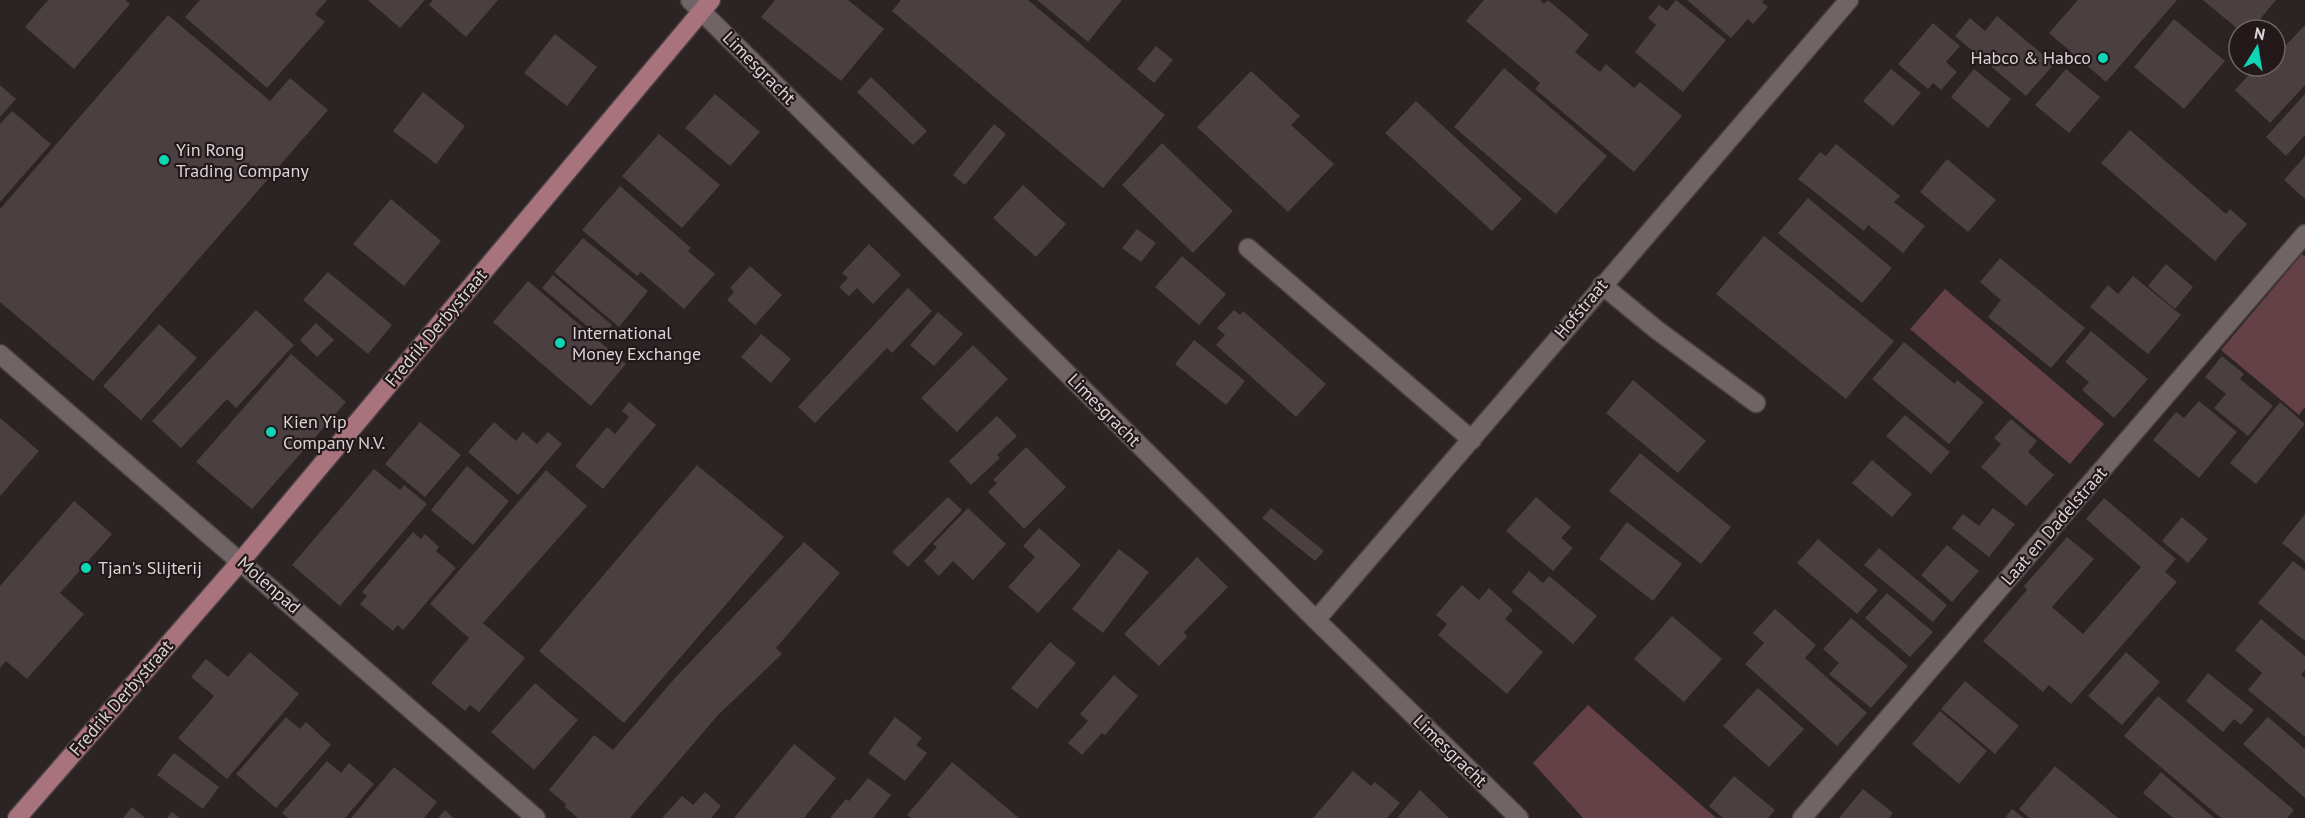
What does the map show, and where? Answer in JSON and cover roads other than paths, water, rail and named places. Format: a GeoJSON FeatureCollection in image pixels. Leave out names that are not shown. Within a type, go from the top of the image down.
{"type":"FeatureCollection","features":[{"type":"Feature","properties":{"kind":"main road","name":"Fredrik Derbystraat"},"geometry":{"type":"LineString","coordinates":[[17,818],[241,561],[701,4]]}},
{"type":"Feature","properties":{"kind":"street","name":"Hofstraat"},"geometry":{"type":"LineString","coordinates":[[1316,620],[1849,0]]}},
{"type":"Feature","properties":{"kind":"street","name":"Limesgracht"},"geometry":{"type":"LineString","coordinates":[[701,4],[1316,620],[1519,818]]}},
{"type":"Feature","properties":{"kind":"street","name":"Laat en Dadelstraat"},"geometry":{"type":"LineString","coordinates":[[1802,818],[2305,234]]}},
{"type":"Feature","properties":{"kind":"street"},"geometry":{"type":"LineString","coordinates":[[1248,248],[1472,440]]}},
{"type":"Feature","properties":{"kind":"street"},"geometry":{"type":"LineString","coordinates":[[1602,285],[1657,330],[1756,403]]}},
{"type":"Feature","properties":{"kind":"street","name":"Molenpad"},"geometry":{"type":"LineString","coordinates":[[0,354],[536,818]]}},
{"type":"Feature","properties":{"kind":"place","name":"Habco & Habco"},"geometry":{"type":"Point","coordinates":[2103,58]}},
{"type":"Feature","properties":{"kind":"place","name":"Yin Rong Trading Company"},"geometry":{"type":"Point","coordinates":[164,160]}},
{"type":"Feature","properties":{"kind":"place","name":"International Money Exchange"},"geometry":{"type":"Point","coordinates":[560,343]}},
{"type":"Feature","properties":{"kind":"place","name":"Kien Yip Company N.V."},"geometry":{"type":"Point","coordinates":[271,432]}},
{"type":"Feature","properties":{"kind":"place","name":"Tjan's Slijterij"},"geometry":{"type":"Point","coordinates":[86,568]}}]}
